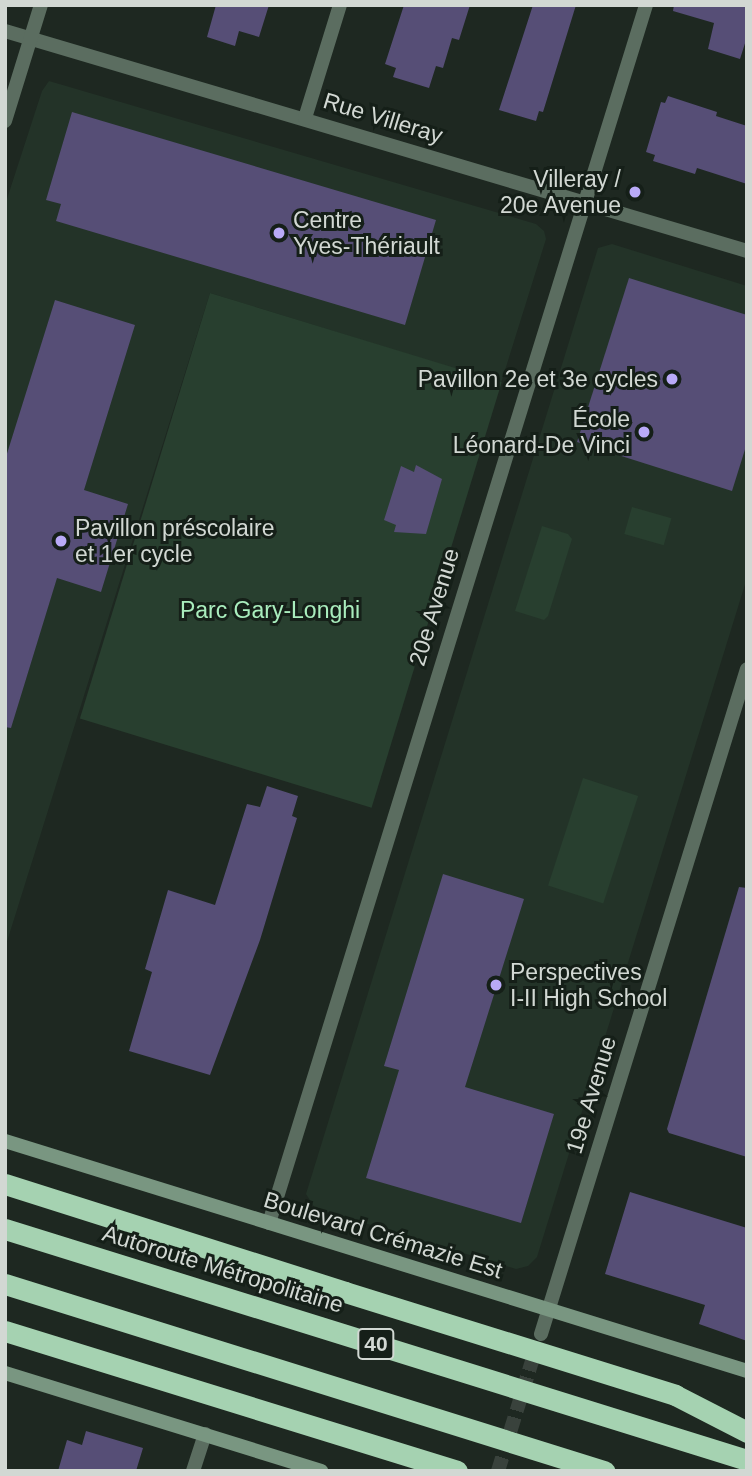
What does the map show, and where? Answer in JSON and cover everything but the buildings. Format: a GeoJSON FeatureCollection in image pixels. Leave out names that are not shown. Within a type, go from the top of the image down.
{"type":"FeatureCollection","features":[{"type":"Feature","properties":{"kind":"highway"},"geometry":{"type":"LineString","coordinates":[[5,1184],[675,1395],[747,1432]]}},
{"type":"Feature","properties":{"kind":"highway","name":"Autoroute Métropolitaine"},"geometry":{"type":"LineString","coordinates":[[5,1229],[747,1460]]}},
{"type":"Feature","properties":{"kind":"highway","name":"40"},"geometry":{"type":"LineString","coordinates":[[5,1284],[604,1471]]}},
{"type":"Feature","properties":{"kind":"highway"},"geometry":{"type":"LineString","coordinates":[[5,1331],[457,1471]]}},
{"type":"Feature","properties":{"kind":"main road","name":"Boulevard Crémazie Est"},"geometry":{"type":"LineString","coordinates":[[5,1141],[747,1371]]}},
{"type":"Feature","properties":{"kind":"main road"},"geometry":{"type":"LineString","coordinates":[[5,1373],[321,1471]]}},
{"type":"Feature","properties":{"kind":"street"},"geometry":{"type":"LineString","coordinates":[[5,121],[41,5]]}},
{"type":"Feature","properties":{"kind":"street"},"geometry":{"type":"LineString","coordinates":[[305,118],[340,5]]}},
{"type":"Feature","properties":{"kind":"street","name":"20e Avenue"},"geometry":{"type":"LineString","coordinates":[[269,1223],[646,5]]}},
{"type":"Feature","properties":{"kind":"street","name":"Rue Villeray"},"geometry":{"type":"LineString","coordinates":[[5,31],[747,251]]}},
{"type":"Feature","properties":{"kind":"street","name":"19e Avenue"},"geometry":{"type":"LineString","coordinates":[[541,1334],[747,668]]}},
{"type":"Feature","properties":{"kind":"street"},"geometry":{"type":"LineString","coordinates":[[193,1471],[205,1434]]}},
{"type":"Feature","properties":{"kind":"shaded area"},"geometry":{"type":"Polygon","coordinates":[[[49,81],[536,224],[544,231],[546,239],[501,383],[210,293],[5,948],[5,205],[42,91],[49,81]]]}},
{"type":"Feature","properties":{"kind":"shaded area"},"geometry":{"type":"Polygon","coordinates":[[[612,244],[747,286],[747,578],[537,1257],[528,1266],[516,1269],[315,1208],[306,1194],[598,248],[612,244]]]}},
{"type":"Feature","properties":{"kind":"green space","name":"Parc Gary-Longhi"},"geometry":{"type":"Polygon","coordinates":[[[210,293],[502,382],[372,808],[80,719],[210,293]]]}},
{"type":"Feature","properties":{"kind":"green space"},"geometry":{"type":"Polygon","coordinates":[[[632,507],[671,518],[664,545],[624,534],[632,507]]]}},
{"type":"Feature","properties":{"kind":"green space"},"geometry":{"type":"Polygon","coordinates":[[[542,526],[568,534],[572,539],[548,616],[544,620],[515,611],[542,526]]]}},
{"type":"Feature","properties":{"kind":"green space"},"geometry":{"type":"Polygon","coordinates":[[[583,778],[638,796],[603,903],[548,885],[583,778]]]}},
{"type":"Feature","properties":{"kind":"tunnel"},"geometry":{"type":"LineString","coordinates":[[498,1471],[537,1345]]}},
{"type":"Feature","properties":{"kind":"place","name":"Villeray / 20e Avenue"},"geometry":{"type":"Point","coordinates":[635,192]}},
{"type":"Feature","properties":{"kind":"place","name":"Centre Yves-Thériault"},"geometry":{"type":"Point","coordinates":[279,233]}},
{"type":"Feature","properties":{"kind":"place","name":"Pavillon 2e et 3e cycles"},"geometry":{"type":"Point","coordinates":[672,379]}},
{"type":"Feature","properties":{"kind":"place","name":"École Léonard-De Vinci"},"geometry":{"type":"Point","coordinates":[644,432]}},
{"type":"Feature","properties":{"kind":"place","name":"Pavillon préscolaire et 1er cycle"},"geometry":{"type":"Point","coordinates":[61,541]}},
{"type":"Feature","properties":{"kind":"place","name":"Perspectives I-II High School"},"geometry":{"type":"Point","coordinates":[496,985]}}]}
